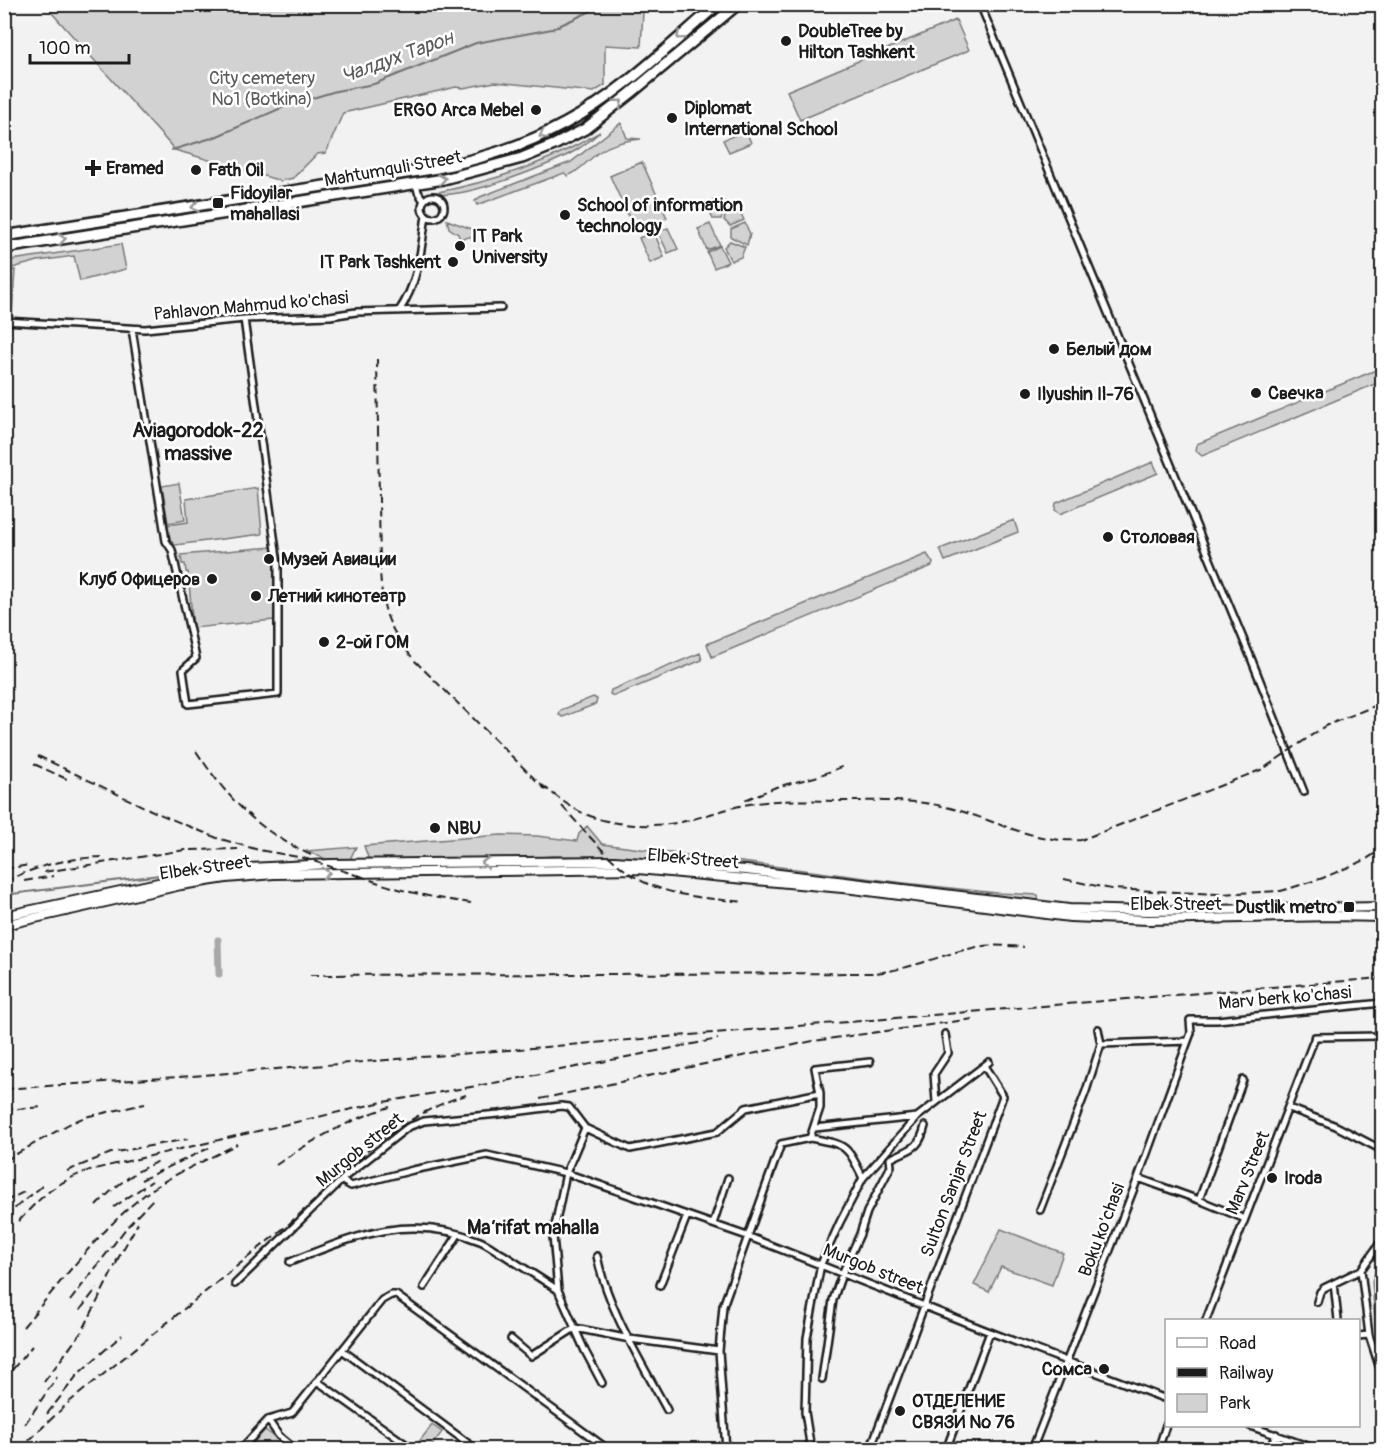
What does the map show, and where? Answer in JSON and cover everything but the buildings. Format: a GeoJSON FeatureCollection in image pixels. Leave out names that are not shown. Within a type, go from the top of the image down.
{"type":"FeatureCollection","features":[{"type":"Feature","properties":{"kind":"main road","name":"Mahtumquli Street"},"geometry":{"type":"LineString","coordinates":[[4,237],[419,171],[499,153],[552,131],[601,101],[718,4]]}},
{"type":"Feature","properties":{"kind":"main road","name":"Mahtumquli Street"},"geometry":{"type":"LineString","coordinates":[[4,248],[416,183],[466,174],[511,162],[544,150],[575,134],[618,104],[738,4]]}},
{"type":"Feature","properties":{"kind":"main road","name":"Elbek Street"},"geometry":{"type":"LineString","coordinates":[[4,916],[170,880],[249,868],[331,864],[614,861],[746,870],[1069,909],[1149,911],[1383,907]]}},
{"type":"Feature","properties":{"kind":"main road","name":"Elbek Street"},"geometry":{"type":"LineString","coordinates":[[4,925],[136,894],[226,878],[274,874],[638,869],[853,889],[1070,917],[1149,920],[1383,917]]}},
{"type":"Feature","properties":{"kind":"street"},"geometry":{"type":"LineString","coordinates":[[980,4],[1229,604],[1304,792]]}},
{"type":"Feature","properties":{"kind":"street"},"geometry":{"type":"LineString","coordinates":[[399,311],[410,296],[416,279],[426,215],[423,207],[424,201],[418,192],[416,183]]}},
{"type":"Feature","properties":{"kind":"street"},"geometry":{"type":"LineString","coordinates":[[424,201],[436,196],[442,200],[444,206],[442,213],[437,217],[426,215]]}},
{"type":"Feature","properties":{"kind":"street","name":"Pahlavon Mahmud ko'chasi"},"geometry":{"type":"LineString","coordinates":[[4,321],[145,329],[244,319],[501,308]]}},
{"type":"Feature","properties":{"kind":"street"},"geometry":{"type":"LineString","coordinates":[[132,329],[166,541],[172,550],[196,658],[183,670],[188,704],[278,694],[278,566],[244,319]]}},
{"type":"Feature","properties":{"kind":"street","name":"Marv berk ko'chasi"},"geometry":{"type":"LineString","coordinates":[[1190,1020],[1217,1020],[1383,1003]]}},
{"type":"Feature","properties":{"kind":"street","name":"Boku ko'chasi"},"geometry":{"type":"LineString","coordinates":[[1032,1449],[1138,1178],[1191,1034],[1190,1020]]}},
{"type":"Feature","properties":{"kind":"street"},"geometry":{"type":"LineString","coordinates":[[1040,1210],[1086,1091],[1101,1044],[1098,1029]]}},
{"type":"Feature","properties":{"kind":"street"},"geometry":{"type":"LineString","coordinates":[[811,1449],[805,1412],[807,1338],[821,1264],[863,1178],[917,1117],[936,1102],[935,1071],[948,1053],[945,1034]]}},
{"type":"Feature","properties":{"kind":"street","name":"Marv Street"},"geometry":{"type":"LineString","coordinates":[[1206,1319],[1315,1037],[1383,1036]]}},
{"type":"Feature","properties":{"kind":"street"},"geometry":{"type":"LineString","coordinates":[[1101,1044],[1188,1041]]}},
{"type":"Feature","properties":{"kind":"street"},"geometry":{"type":"LineString","coordinates":[[810,1138],[820,1108],[815,1068],[870,1062]]}},
{"type":"Feature","properties":{"kind":"street","name":"Sulton Sanjar Street"},"geometry":{"type":"LineString","coordinates":[[870,1449],[1003,1096],[987,1064],[936,1102]]}},
{"type":"Feature","properties":{"kind":"street"},"geometry":{"type":"LineString","coordinates":[[1200,1200],[1243,1080]]}},
{"type":"Feature","properties":{"kind":"street"},"geometry":{"type":"LineString","coordinates":[[602,1383],[558,1290],[553,1236],[566,1173],[585,1128],[630,1149],[717,1132],[746,1108],[820,1094]]}},
{"type":"Feature","properties":{"kind":"street","name":"Murgob street"},"geometry":{"type":"LineString","coordinates":[[235,1284],[346,1176],[416,1123],[561,1106],[569,1107],[585,1128]]}},
{"type":"Feature","properties":{"kind":"street"},"geometry":{"type":"LineString","coordinates":[[1289,1108],[1336,1126],[1383,1150]]}},
{"type":"Feature","properties":{"kind":"street"},"geometry":{"type":"LineString","coordinates":[[815,1128],[917,1117]]}},
{"type":"Feature","properties":{"kind":"street"},"geometry":{"type":"LineString","coordinates":[[822,1379],[833,1300],[867,1212],[891,1166],[890,1159],[916,1148],[925,1126]]}},
{"type":"Feature","properties":{"kind":"street"},"geometry":{"type":"LineString","coordinates":[[726,1449],[719,1351],[723,1306],[782,1144],[810,1138],[832,1142],[849,1151],[863,1178]]}},
{"type":"Feature","properties":{"kind":"street","name":"Murgob street"},"geometry":{"type":"LineString","coordinates":[[344,1182],[351,1186],[413,1170],[487,1155],[566,1173],[747,1236],[1165,1398]]}},
{"type":"Feature","properties":{"kind":"street"},"geometry":{"type":"LineString","coordinates":[[713,1224],[728,1178]]}},
{"type":"Feature","properties":{"kind":"street"},"geometry":{"type":"LineString","coordinates":[[1138,1178],[1245,1219]]}},
{"type":"Feature","properties":{"kind":"street"},"geometry":{"type":"LineString","coordinates":[[660,1285],[687,1216]]}},
{"type":"Feature","properties":{"kind":"street"},"geometry":{"type":"LineString","coordinates":[[290,1262],[354,1236],[376,1231],[419,1228],[482,1242],[558,1290]]}},
{"type":"Feature","properties":{"kind":"street"},"geometry":{"type":"LineString","coordinates":[[424,1287],[458,1235]]}},
{"type":"Feature","properties":{"kind":"street"},"geometry":{"type":"LineString","coordinates":[[1317,1302],[1321,1290],[1361,1270],[1383,1240]]}},
{"type":"Feature","properties":{"kind":"street"},"geometry":{"type":"LineString","coordinates":[[597,1256],[600,1272],[630,1339],[667,1410]]}},
{"type":"Feature","properties":{"kind":"street"},"geometry":{"type":"LineString","coordinates":[[1361,1270],[1368,1335],[1383,1375]]}},
{"type":"Feature","properties":{"kind":"street"},"geometry":{"type":"LineString","coordinates":[[1334,1283],[1338,1319]]}},
{"type":"Feature","properties":{"kind":"street"},"geometry":{"type":"LineString","coordinates":[[240,1449],[268,1420],[292,1413],[382,1300],[396,1295],[609,1449]]}},
{"type":"Feature","properties":{"kind":"street"},"geometry":{"type":"LineString","coordinates":[[511,1339],[531,1356],[575,1328],[630,1339],[719,1351]]}},
{"type":"Feature","properties":{"kind":"street"},"geometry":{"type":"LineString","coordinates":[[946,1449],[990,1332]]}},
{"type":"Feature","properties":{"kind":"street"},"geometry":{"type":"LineString","coordinates":[[1360,1336],[1368,1335]]}},
{"type":"Feature","properties":{"kind":"street"},"geometry":{"type":"LineString","coordinates":[[342,1350],[477,1449]]}},
{"type":"Feature","properties":{"kind":"street"},"geometry":{"type":"LineString","coordinates":[[1376,1352],[1383,1353]]}},
{"type":"Feature","properties":{"kind":"street"},"geometry":{"type":"LineString","coordinates":[[317,1381],[414,1449]]}},
{"type":"Feature","properties":{"kind":"street"},"geometry":{"type":"LineString","coordinates":[[1380,1449],[1383,1417]]}},
{"type":"Feature","properties":{"kind":"street"},"geometry":{"type":"LineString","coordinates":[[268,1420],[279,1437],[296,1449]]}},
{"type":"Feature","properties":{"kind":"street"},"geometry":{"type":"LineString","coordinates":[[1158,1449],[1166,1427]]}},
{"type":"Feature","properties":{"kind":"street"},"geometry":{"type":"LineString","coordinates":[[1256,1427],[1319,1449]]}},
{"type":"Feature","properties":{"kind":"street"},"geometry":{"type":"LineString","coordinates":[[1269,1449],[1276,1434]]}},
{"type":"Feature","properties":{"kind":"green space","name":"City cemetery №1 (Botkina)"},"geometry":{"type":"Polygon","coordinates":[[[639,4],[643,12],[641,47],[605,45],[605,85],[594,92],[495,82],[463,88],[456,87],[343,113],[326,153],[317,154],[293,178],[281,181],[175,150],[51,12],[57,5],[639,4]]]}},
{"type":"Feature","properties":{"kind":"green space"},"geometry":{"type":"Polygon","coordinates":[[[956,20],[969,50],[800,120],[787,91],[956,20]]]}},
{"type":"Feature","properties":{"kind":"green space"},"geometry":{"type":"Polygon","coordinates":[[[621,123],[627,138],[641,139],[609,146],[568,176],[564,173],[477,205],[475,201],[480,197],[571,162],[621,123]]]}},
{"type":"Feature","properties":{"kind":"green space"},"geometry":{"type":"Polygon","coordinates":[[[746,130],[751,143],[729,152],[723,140],[746,130]]]}},
{"type":"Feature","properties":{"kind":"green space"},"geometry":{"type":"Polygon","coordinates":[[[600,132],[566,156],[529,172],[463,192],[433,193],[520,170],[561,153],[600,132]]]}},
{"type":"Feature","properties":{"kind":"green space"},"geometry":{"type":"Polygon","coordinates":[[[642,162],[667,218],[636,233],[610,176],[642,162]]]}},
{"type":"Feature","properties":{"kind":"green space"},"geometry":{"type":"Polygon","coordinates":[[[716,199],[727,202],[721,219],[713,219],[706,204],[716,199]]]}},
{"type":"Feature","properties":{"kind":"green space"},"geometry":{"type":"Polygon","coordinates":[[[729,204],[739,209],[744,220],[730,226],[724,220],[729,204]]]}},
{"type":"Feature","properties":{"kind":"green space"},"geometry":{"type":"Polygon","coordinates":[[[447,220],[472,229],[475,236],[460,239],[458,234],[449,228],[447,220]]]}},
{"type":"Feature","properties":{"kind":"green space"},"geometry":{"type":"Polygon","coordinates":[[[745,223],[750,234],[747,245],[731,237],[731,229],[745,223]]]}},
{"type":"Feature","properties":{"kind":"green space"},"geometry":{"type":"Polygon","coordinates":[[[710,224],[720,245],[707,250],[698,229],[710,224]]]}},
{"type":"Feature","properties":{"kind":"green space"},"geometry":{"type":"Polygon","coordinates":[[[668,228],[678,249],[668,253],[658,232],[668,228]]]}},
{"type":"Feature","properties":{"kind":"green space"},"geometry":{"type":"Polygon","coordinates":[[[654,232],[664,257],[650,263],[639,238],[654,232]]]}},
{"type":"Feature","properties":{"kind":"green space"},"geometry":{"type":"Polygon","coordinates":[[[730,241],[745,247],[741,257],[731,261],[724,247],[730,241]]]}},
{"type":"Feature","properties":{"kind":"green space"},"geometry":{"type":"Polygon","coordinates":[[[121,244],[126,269],[80,281],[74,256],[38,261],[5,270],[5,261],[121,244]]]}},
{"type":"Feature","properties":{"kind":"green space"},"geometry":{"type":"Polygon","coordinates":[[[720,246],[728,262],[714,268],[707,252],[720,246]]]}},
{"type":"Feature","properties":{"kind":"green space"},"geometry":{"type":"Polygon","coordinates":[[[15,270],[12,315],[5,314],[5,272],[15,270]]]}},
{"type":"Feature","properties":{"kind":"green space"},"geometry":{"type":"Polygon","coordinates":[[[1376,370],[1381,375],[1380,382],[1202,456],[1196,451],[1197,444],[1376,370]]]}},
{"type":"Feature","properties":{"kind":"green space"},"geometry":{"type":"Polygon","coordinates":[[[1153,462],[1158,473],[1060,514],[1055,510],[1056,503],[1153,462]]]}},
{"type":"Feature","properties":{"kind":"green space"},"geometry":{"type":"Polygon","coordinates":[[[179,483],[185,520],[168,523],[162,486],[179,483]]]}},
{"type":"Feature","properties":{"kind":"green space"},"geometry":{"type":"Polygon","coordinates":[[[258,488],[262,534],[175,545],[170,541],[167,525],[188,522],[186,499],[258,488]]]}},
{"type":"Feature","properties":{"kind":"green space"},"geometry":{"type":"Polygon","coordinates":[[[1014,520],[1018,532],[945,561],[940,549],[1014,520]]]}},
{"type":"Feature","properties":{"kind":"green space"},"geometry":{"type":"Polygon","coordinates":[[[272,547],[275,568],[274,620],[193,628],[188,572],[186,572],[185,564],[182,564],[181,555],[272,547]]]}},
{"type":"Feature","properties":{"kind":"green space"},"geometry":{"type":"Polygon","coordinates":[[[927,554],[933,563],[932,566],[712,657],[707,644],[927,554]]]}},
{"type":"Feature","properties":{"kind":"green space"},"geometry":{"type":"Polygon","coordinates":[[[700,653],[702,660],[614,696],[610,694],[611,690],[700,653]]]}},
{"type":"Feature","properties":{"kind":"green space"},"geometry":{"type":"Polygon","coordinates":[[[593,697],[597,699],[596,704],[563,717],[559,715],[561,710],[593,697]]]}},
{"type":"Feature","properties":{"kind":"green space"},"geometry":{"type":"Polygon","coordinates":[[[587,826],[602,844],[904,883],[1038,895],[1039,903],[719,865],[631,858],[552,856],[517,859],[369,860],[364,846],[501,835],[537,836],[577,841],[579,834],[587,826]]]}},
{"type":"Feature","properties":{"kind":"green space"},"geometry":{"type":"Polygon","coordinates":[[[356,847],[350,859],[326,859],[306,851],[356,847]]]}},
{"type":"Feature","properties":{"kind":"green space"},"geometry":{"type":"Polygon","coordinates":[[[1001,1229],[1063,1253],[1052,1285],[1001,1267],[989,1292],[974,1285],[1001,1229]]]}},
{"type":"Feature","properties":{"kind":"green space"},"geometry":{"type":"Polygon","coordinates":[[[1382,1255],[1382,1344],[1376,1334],[1372,1281],[1382,1255]]]}},
{"type":"Feature","properties":{"kind":"green space"},"geometry":{"type":"Polygon","coordinates":[[[432,1425],[442,1432],[429,1449],[418,1443],[432,1425]]]}},
{"type":"Feature","properties":{"kind":"green space"},"geometry":{"type":"Polygon","coordinates":[[[265,1430],[292,1449],[247,1450],[265,1430]]]}},
{"type":"Feature","properties":{"kind":"waterway","name":"Чалдух Тарон"},"geometry":{"type":"LineString","coordinates":[[172,150],[215,137],[286,106],[336,91],[374,84],[476,43],[552,29],[591,11],[596,4]]}},
{"type":"Feature","properties":{"kind":"waterway"},"geometry":{"type":"LineString","coordinates":[[4,895],[214,868]]}},
{"type":"Feature","properties":{"kind":"waterway"},"geometry":{"type":"LineString","coordinates":[[218,940],[219,974]]}},
{"type":"Feature","properties":{"kind":"railway"},"geometry":{"type":"LineString","coordinates":[[377,359],[380,569],[388,619],[398,639],[415,661],[547,791]]}},
{"type":"Feature","properties":{"kind":"railway"},"geometry":{"type":"LineString","coordinates":[[542,785],[587,815],[631,825],[677,823],[739,806],[767,802],[893,801],[944,806],[1040,837],[1081,840],[1263,769],[1325,726],[1382,703]]}},
{"type":"Feature","properties":{"kind":"railway"},"geometry":{"type":"LineString","coordinates":[[196,751],[220,784],[246,812],[275,835],[311,855]]}},
{"type":"Feature","properties":{"kind":"railway"},"geometry":{"type":"LineString","coordinates":[[38,756],[157,813],[217,838],[259,850],[304,858],[365,878]]}},
{"type":"Feature","properties":{"kind":"railway"},"geometry":{"type":"LineString","coordinates":[[34,764],[69,780]]}},
{"type":"Feature","properties":{"kind":"railway"},"geometry":{"type":"LineString","coordinates":[[745,800],[776,787],[815,777],[847,765]]}},
{"type":"Feature","properties":{"kind":"railway"},"geometry":{"type":"LineString","coordinates":[[562,806],[613,860],[636,878],[683,895],[745,902]]}},
{"type":"Feature","properties":{"kind":"railway"},"geometry":{"type":"LineString","coordinates":[[44,872],[185,850],[238,849]]}},
{"type":"Feature","properties":{"kind":"railway"},"geometry":{"type":"LineString","coordinates":[[1064,879],[1111,889],[1218,894],[1281,891],[1323,878],[1365,860],[1382,849]]}},
{"type":"Feature","properties":{"kind":"railway"},"geometry":{"type":"LineString","coordinates":[[4,882],[28,871],[52,864],[102,857]]}},
{"type":"Feature","properties":{"kind":"railway"},"geometry":{"type":"LineString","coordinates":[[4,869],[30,865]]}},
{"type":"Feature","properties":{"kind":"railway"},"geometry":{"type":"LineString","coordinates":[[358,875],[413,893],[471,903]]}},
{"type":"Feature","properties":{"kind":"railway"},"geometry":{"type":"LineString","coordinates":[[24,881],[54,876]]}},
{"type":"Feature","properties":{"kind":"railway"},"geometry":{"type":"LineString","coordinates":[[310,975],[873,973],[900,969],[977,947],[994,945],[1024,947]]}},
{"type":"Feature","properties":{"kind":"railway"},"geometry":{"type":"LineString","coordinates":[[4,1089],[192,1076],[1382,978]]}},
{"type":"Feature","properties":{"kind":"railway"},"geometry":{"type":"LineString","coordinates":[[540,1099],[813,1041],[973,1019]]}},
{"type":"Feature","properties":{"kind":"railway"},"geometry":{"type":"LineString","coordinates":[[19,1221],[51,1190],[68,1179],[90,1170],[378,1103],[505,1081],[718,1039]]}},
{"type":"Feature","properties":{"kind":"railway"},"geometry":{"type":"LineString","coordinates":[[367,1151],[414,1118],[466,1095]]}},
{"type":"Feature","properties":{"kind":"railway"},"geometry":{"type":"LineString","coordinates":[[4,1161],[85,1117],[145,1104]]}},
{"type":"Feature","properties":{"kind":"railway"},"geometry":{"type":"LineString","coordinates":[[4,1110],[44,1107]]}},
{"type":"Feature","properties":{"kind":"railway"},"geometry":{"type":"LineString","coordinates":[[276,1165],[330,1132],[390,1107]]}},
{"type":"Feature","properties":{"kind":"railway"},"geometry":{"type":"LineString","coordinates":[[67,1171],[111,1153],[188,1139]]}},
{"type":"Feature","properties":{"kind":"railway"},"geometry":{"type":"LineString","coordinates":[[23,1327],[89,1249],[125,1211],[163,1182],[237,1144]]}},
{"type":"Feature","properties":{"kind":"railway"},"geometry":{"type":"LineString","coordinates":[[19,1450],[68,1403],[289,1224],[374,1145]]}},
{"type":"Feature","properties":{"kind":"railway"},"geometry":{"type":"LineString","coordinates":[[141,1180],[209,1148]]}},
{"type":"Feature","properties":{"kind":"railway"},"geometry":{"type":"LineString","coordinates":[[96,1206],[125,1180],[159,1161]]}},
{"type":"Feature","properties":{"kind":"railway"},"geometry":{"type":"LineString","coordinates":[[114,1207],[152,1181]]}},
{"type":"Feature","properties":{"kind":"railway"},"geometry":{"type":"LineString","coordinates":[[4,1217],[46,1183]]}},
{"type":"Feature","properties":{"kind":"railway"},"geometry":{"type":"LineString","coordinates":[[4,1202],[26,1191]]}},
{"type":"Feature","properties":{"kind":"railway"},"geometry":{"type":"LineString","coordinates":[[70,1301],[127,1227],[153,1199]]}},
{"type":"Feature","properties":{"kind":"railway"},"geometry":{"type":"LineString","coordinates":[[116,1262],[138,1223]]}},
{"type":"Feature","properties":{"kind":"railway"},"geometry":{"type":"LineString","coordinates":[[44,1382],[83,1330],[121,1254]]}},
{"type":"Feature","properties":{"kind":"railway"},"geometry":{"type":"LineString","coordinates":[[80,1310],[97,1288]]}},
{"type":"Feature","properties":{"kind":"railway"},"geometry":{"type":"LineString","coordinates":[[47,1414],[79,1373],[122,1335]]}},
{"type":"Feature","properties":{"kind":"railway"},"geometry":{"type":"LineString","coordinates":[[12,1370],[32,1346]]}},
{"type":"Feature","properties":{"kind":"railway"},"geometry":{"type":"LineString","coordinates":[[25,1424],[57,1377]]}},
{"type":"Feature","properties":{"kind":"place","name":"DoubleTree by Hilton Tashkent"},"geometry":{"type":"Point","coordinates":[786,41]}},
{"type":"Feature","properties":{"kind":"place","name":"ERGO Arca Mebel"},"geometry":{"type":"Point","coordinates":[536,110]}},
{"type":"Feature","properties":{"kind":"place","name":"Diplomat International School"},"geometry":{"type":"Point","coordinates":[672,118]}},
{"type":"Feature","properties":{"kind":"place","name":"Eramed"},"geometry":{"type":"Point","coordinates":[93,168]}},
{"type":"Feature","properties":{"kind":"place","name":"Fath Oil"},"geometry":{"type":"Point","coordinates":[196,170]}},
{"type":"Feature","properties":{"kind":"place","name":"Fidoyilar mahallasi"},"geometry":{"type":"Point","coordinates":[218,203]}},
{"type":"Feature","properties":{"kind":"place","name":"School of information technology"},"geometry":{"type":"Point","coordinates":[565,215]}},
{"type":"Feature","properties":{"kind":"place","name":"IT Park University"},"geometry":{"type":"Point","coordinates":[460,246]}},
{"type":"Feature","properties":{"kind":"place","name":"IT Park Tashkent"},"geometry":{"type":"Point","coordinates":[453,262]}},
{"type":"Feature","properties":{"kind":"place","name":"Белый дом"},"geometry":{"type":"Point","coordinates":[1054,349]}},
{"type":"Feature","properties":{"kind":"place","name":"Свечка"},"geometry":{"type":"Point","coordinates":[1256,393]}},
{"type":"Feature","properties":{"kind":"place","name":"Ilyushin Il-76"},"geometry":{"type":"Point","coordinates":[1025,394]}},
{"type":"Feature","properties":{"kind":"place","name":"Столовая"},"geometry":{"type":"Point","coordinates":[1108,537]}},
{"type":"Feature","properties":{"kind":"place","name":"Музей Авиации"},"geometry":{"type":"Point","coordinates":[269,559]}},
{"type":"Feature","properties":{"kind":"place","name":"Клуб Офицеров"},"geometry":{"type":"Point","coordinates":[212,579]}},
{"type":"Feature","properties":{"kind":"place","name":"Летний кинотеатр"},"geometry":{"type":"Point","coordinates":[256,596]}},
{"type":"Feature","properties":{"kind":"place","name":"2-ой ГОМ"},"geometry":{"type":"Point","coordinates":[324,642]}},
{"type":"Feature","properties":{"kind":"place","name":"NBU"},"geometry":{"type":"Point","coordinates":[435,828]}},
{"type":"Feature","properties":{"kind":"place","name":"Dustlik metro"},"geometry":{"type":"Point","coordinates":[1349,907]}},
{"type":"Feature","properties":{"kind":"place","name":"Iroda"},"geometry":{"type":"Point","coordinates":[1272,1178]}},
{"type":"Feature","properties":{"kind":"place","name":"Сомса"},"geometry":{"type":"Point","coordinates":[1104,1369]}},
{"type":"Feature","properties":{"kind":"place","name":"ОТДЕЛЕНИЕ СВЯЗИ № 76"},"geometry":{"type":"Point","coordinates":[900,1411]}},
{"type":"Feature","properties":{"kind":"district","name":"Aviagorodok-22 massive"},"geometry":{"type":"Point","coordinates":[198,442]}},
{"type":"Feature","properties":{"kind":"district","name":"Maʼrifat mahalla"},"geometry":{"type":"Point","coordinates":[533,1227]}}]}
